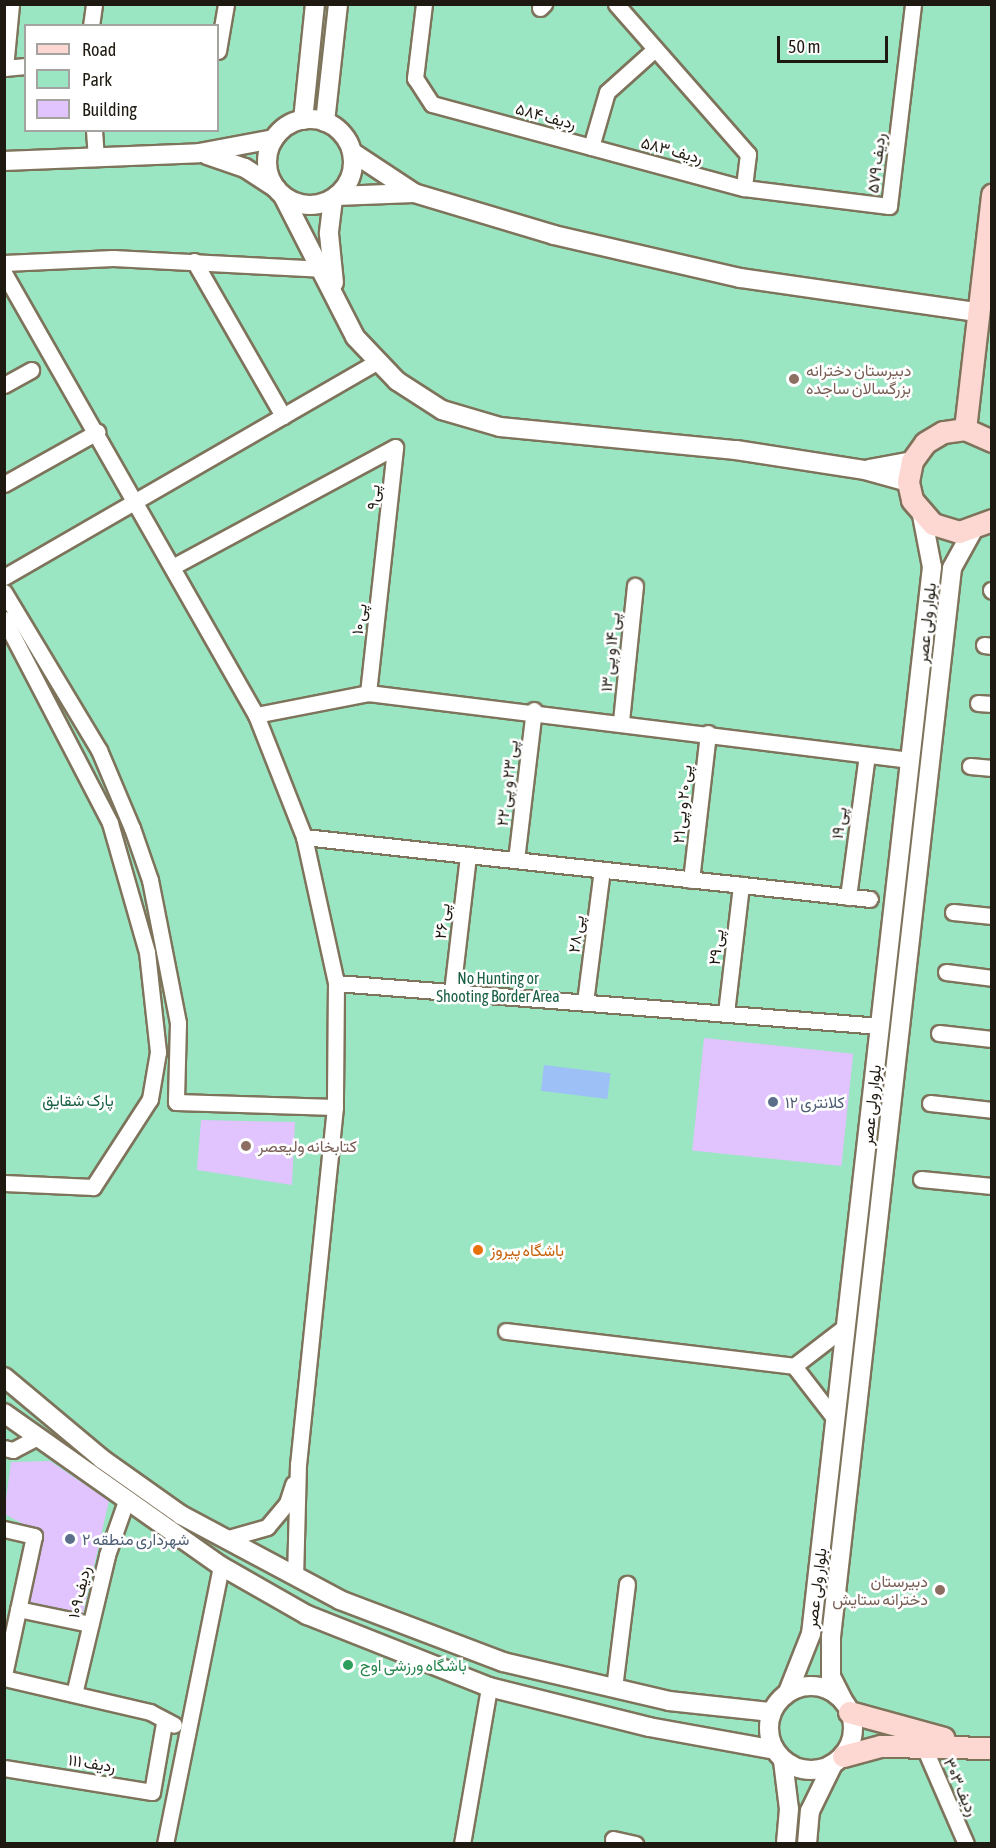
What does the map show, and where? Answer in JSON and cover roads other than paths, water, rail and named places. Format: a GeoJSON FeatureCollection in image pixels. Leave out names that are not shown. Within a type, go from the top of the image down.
{"type":"FeatureCollection","features":[{"type":"Feature","properties":{"kind":"main road"},"geometry":{"type":"LineString","coordinates":[[965,429],[976,312],[992,195]]}},
{"type":"Feature","properties":{"kind":"main road"},"geometry":{"type":"LineString","coordinates":[[982,525],[945,530],[922,515],[908,482],[912,461],[925,443],[943,432],[965,429],[992,441]]}},
{"type":"Feature","properties":{"kind":"main road"},"geometry":{"type":"LineString","coordinates":[[847,1707],[984,1747]]}},
{"type":"Feature","properties":{"kind":"main road"},"geometry":{"type":"LineString","coordinates":[[838,1760],[881,1746],[984,1747]]}},
{"type":"Feature","properties":{"kind":"street"},"geometry":{"type":"LineString","coordinates":[[12,4],[5,68],[24,66]]}},
{"type":"Feature","properties":{"kind":"street"},"geometry":{"type":"LineString","coordinates":[[91,24],[94,4]]}},
{"type":"Feature","properties":{"kind":"street"},"geometry":{"type":"LineString","coordinates":[[219,51],[226,4]]}},
{"type":"Feature","properties":{"kind":"street"},"geometry":{"type":"LineString","coordinates":[[303,120],[315,4]]}},
{"type":"Feature","properties":{"kind":"street"},"geometry":{"type":"LineString","coordinates":[[325,122],[338,4]]}},
{"type":"Feature","properties":{"kind":"street","name":"ردیف ۵۸۴"},"geometry":{"type":"LineString","coordinates":[[424,4],[415,78],[432,104],[591,147]]}},
{"type":"Feature","properties":{"kind":"street"},"geometry":{"type":"LineString","coordinates":[[616,4],[748,154],[744,188]]}},
{"type":"Feature","properties":{"kind":"street","name":"ردیف ۵۷۹"},"geometry":{"type":"LineString","coordinates":[[889,206],[913,4]]}},
{"type":"Feature","properties":{"kind":"street"},"geometry":{"type":"LineString","coordinates":[[591,147],[607,92],[655,48]]}},
{"type":"Feature","properties":{"kind":"street"},"geometry":{"type":"LineString","coordinates":[[4,161],[199,153],[274,139],[303,120],[325,122],[341,134],[352,152],[414,193],[554,235],[740,278],[976,312]]}},
{"type":"Feature","properties":{"kind":"street"},"geometry":{"type":"LineString","coordinates":[[94,132],[96,158]]}},
{"type":"Feature","properties":{"kind":"street"},"geometry":{"type":"LineString","coordinates":[[274,139],[268,164],[340,308],[377,362],[417,395],[466,421],[865,470],[908,482]]}},
{"type":"Feature","properties":{"kind":"street","name":"ردیف ۵۸۳"},"geometry":{"type":"LineString","coordinates":[[591,147],[744,188],[889,206]]}},
{"type":"Feature","properties":{"kind":"street"},"geometry":{"type":"LineString","coordinates":[[340,308],[330,266],[335,198],[351,176],[352,152]]}},
{"type":"Feature","properties":{"kind":"street"},"geometry":{"type":"LineString","coordinates":[[199,153],[245,168],[303,205],[335,198],[414,193]]}},
{"type":"Feature","properties":{"kind":"street"},"geometry":{"type":"LineString","coordinates":[[4,263],[194,261],[320,269]]}},
{"type":"Feature","properties":{"kind":"street"},"geometry":{"type":"LineString","coordinates":[[194,261],[283,416]]}},
{"type":"Feature","properties":{"kind":"street"},"geometry":{"type":"LineString","coordinates":[[4,273],[174,566],[256,715],[304,837],[336,983],[335,1107],[298,1464],[295,1576]]}},
{"type":"Feature","properties":{"kind":"street"},"geometry":{"type":"LineString","coordinates":[[4,577],[138,503],[377,362]]}},
{"type":"Feature","properties":{"kind":"street"},"geometry":{"type":"LineString","coordinates":[[4,385],[31,370]]}},
{"type":"Feature","properties":{"kind":"street"},"geometry":{"type":"LineString","coordinates":[[4,484],[97,432]]}},
{"type":"Feature","properties":{"kind":"street","name":"پی۹"},"geometry":{"type":"LineString","coordinates":[[174,566],[395,447],[387,551]]}},
{"type":"Feature","properties":{"kind":"street"},"geometry":{"type":"LineString","coordinates":[[865,470],[912,461]]}},
{"type":"Feature","properties":{"kind":"street","name":"بلوار ولی عصر"},"geometry":{"type":"LineString","coordinates":[[788,1692],[811,1634],[932,567],[922,515]]}},
{"type":"Feature","properties":{"kind":"street","name":"بلوار ولی عصر"},"geometry":{"type":"LineString","coordinates":[[847,1707],[831,1677],[831,1637],[952,568],[982,525]]}},
{"type":"Feature","properties":{"kind":"street","name":"پی ۱۰"},"geometry":{"type":"LineString","coordinates":[[368,693],[387,551]]}},
{"type":"Feature","properties":{"kind":"street","name":"پی ۱۴ و پی ۱۳"},"geometry":{"type":"LineString","coordinates":[[621,721],[635,586]]}},
{"type":"Feature","properties":{"kind":"street"},"geometry":{"type":"LineString","coordinates":[[4,592],[99,750],[132,828],[150,880],[178,1023],[176,1102],[335,1107]]}},
{"type":"Feature","properties":{"kind":"street"},"geometry":{"type":"LineString","coordinates":[[4,618],[110,824],[144,942],[158,1024],[150,1099],[93,1187],[4,1183]]}},
{"type":"Feature","properties":{"kind":"street"},"geometry":{"type":"LineString","coordinates":[[256,715],[368,693],[534,710],[910,760]]}},
{"type":"Feature","properties":{"kind":"street","name":"پی ۲۳ و پی ۲۲"},"geometry":{"type":"LineString","coordinates":[[516,860],[534,710]]}},
{"type":"Feature","properties":{"kind":"street","name":"پی ۲۰ و پی ۲۱"},"geometry":{"type":"LineString","coordinates":[[691,880],[708,733]]}},
{"type":"Feature","properties":{"kind":"street","name":"پی ۱۹"},"geometry":{"type":"LineString","coordinates":[[848,897],[867,755]]}},
{"type":"Feature","properties":{"kind":"street"},"geometry":{"type":"LineString","coordinates":[[970,766],[992,768]]}},
{"type":"Feature","properties":{"kind":"street"},"geometry":{"type":"LineString","coordinates":[[304,837],[870,899]]}},
{"type":"Feature","properties":{"kind":"street","name":"پی ۲۶"},"geometry":{"type":"LineString","coordinates":[[452,992],[468,855]]}},
{"type":"Feature","properties":{"kind":"street","name":"پی ۲۸"},"geometry":{"type":"LineString","coordinates":[[585,1002],[602,870]]}},
{"type":"Feature","properties":{"kind":"street","name":"پی ۲۹"},"geometry":{"type":"LineString","coordinates":[[726,1013],[741,885]]}},
{"type":"Feature","properties":{"kind":"street"},"geometry":{"type":"LineString","coordinates":[[953,912],[992,916]]}},
{"type":"Feature","properties":{"kind":"street"},"geometry":{"type":"LineString","coordinates":[[946,972],[992,978]]}},
{"type":"Feature","properties":{"kind":"street"},"geometry":{"type":"LineString","coordinates":[[336,983],[880,1026]]}},
{"type":"Feature","properties":{"kind":"street"},"geometry":{"type":"LineString","coordinates":[[939,1033],[992,1039]]}},
{"type":"Feature","properties":{"kind":"street"},"geometry":{"type":"LineString","coordinates":[[930,1103],[992,1110]]}},
{"type":"Feature","properties":{"kind":"street"},"geometry":{"type":"LineString","coordinates":[[921,1179],[992,1186]]}},
{"type":"Feature","properties":{"kind":"street"},"geometry":{"type":"LineString","coordinates":[[506,1331],[794,1366],[846,1326]]}},
{"type":"Feature","properties":{"kind":"street"},"geometry":{"type":"LineString","coordinates":[[794,1366],[835,1419]]}},
{"type":"Feature","properties":{"kind":"street"},"geometry":{"type":"LineString","coordinates":[[4,1377],[52,1419],[181,1515],[340,1600],[503,1662],[669,1701],[771,1712]]}},
{"type":"Feature","properties":{"kind":"street"},"geometry":{"type":"LineString","coordinates":[[4,1413],[221,1566],[308,1615],[489,1687],[650,1727],[779,1755],[807,1771],[838,1760]]}},
{"type":"Feature","properties":{"kind":"street"},"geometry":{"type":"LineString","coordinates":[[4,1448],[13,1450],[37,1437],[52,1419]]}},
{"type":"Feature","properties":{"kind":"street"},"geometry":{"type":"LineString","coordinates":[[4,1429],[37,1437]]}},
{"type":"Feature","properties":{"kind":"street"},"geometry":{"type":"LineString","coordinates":[[224,1539],[254,1534],[278,1516],[298,1464]]}},
{"type":"Feature","properties":{"kind":"street","name":"ردیف ۱۰۹"},"geometry":{"type":"LineString","coordinates":[[74,1694],[90,1624],[126,1501]]}},
{"type":"Feature","properties":{"kind":"street"},"geometry":{"type":"LineString","coordinates":[[4,1529],[34,1536],[4,1677],[150,1712],[164,1723],[187,1727]]}},
{"type":"Feature","properties":{"kind":"street"},"geometry":{"type":"LineString","coordinates":[[165,1844],[221,1566]]}},
{"type":"Feature","properties":{"kind":"street"},"geometry":{"type":"LineString","coordinates":[[614,1688],[627,1584]]}},
{"type":"Feature","properties":{"kind":"street"},"geometry":{"type":"LineString","coordinates":[[18,1609],[90,1624]]}},
{"type":"Feature","properties":{"kind":"street"},"geometry":{"type":"LineString","coordinates":[[771,1712],[788,1692],[817,1686],[847,1707],[852,1735],[810,1811],[807,1844]]}},
{"type":"Feature","properties":{"kind":"street"},"geometry":{"type":"LineString","coordinates":[[462,1844],[489,1687]]}},
{"type":"Feature","properties":{"kind":"street"},"geometry":{"type":"LineString","coordinates":[[771,1712],[789,1809],[786,1844]]}},
{"type":"Feature","properties":{"kind":"street","name":"ردیف ۱۱۱"},"geometry":{"type":"LineString","coordinates":[[4,1768],[152,1792],[164,1723]]}},
{"type":"Feature","properties":{"kind":"street","name":"ردیف ۳۰۳"},"geometry":{"type":"LineString","coordinates":[[923,1745],[966,1844]]}},
{"type":"Feature","properties":{"kind":"street"},"geometry":{"type":"LineString","coordinates":[[613,1839],[635,1844]]}},
{"type":"Feature","properties":{"kind":"water"},"geometry":{"type":"Polygon","coordinates":[[[544,1065],[611,1073],[607,1099],[541,1091],[544,1065]]]}},
{"type":"Feature","properties":{"kind":"place","name":"دبیرستان دخترانه بزرگسالان ساجده"},"geometry":{"type":"Point","coordinates":[794,379]}},
{"type":"Feature","properties":{"kind":"place","name":"کلانتری ۱۲"},"geometry":{"type":"Point","coordinates":[773,1102]}},
{"type":"Feature","properties":{"kind":"place","name":"کتابخانه ولیعصر"},"geometry":{"type":"Point","coordinates":[246,1146]}},
{"type":"Feature","properties":{"kind":"place","name":"باشگاه پیروز"},"geometry":{"type":"Point","coordinates":[478,1250]}},
{"type":"Feature","properties":{"kind":"place","name":"شهرداری منطقه ۲"},"geometry":{"type":"Point","coordinates":[70,1539]}},
{"type":"Feature","properties":{"kind":"place","name":"دبیرستان دخترانه ستایش"},"geometry":{"type":"Point","coordinates":[940,1590]}},
{"type":"Feature","properties":{"kind":"place","name":"باشگاه ورزشی اوج"},"geometry":{"type":"Point","coordinates":[348,1665]}},
{"type":"Feature","properties":{"kind":"park label","name":"No Hunting or Shooting Border Area"},"geometry":{"type":"Point","coordinates":[498,987]}},
{"type":"Feature","properties":{"kind":"park label","name":"پارک شقایق"},"geometry":{"type":"Point","coordinates":[78,1100]}}]}
